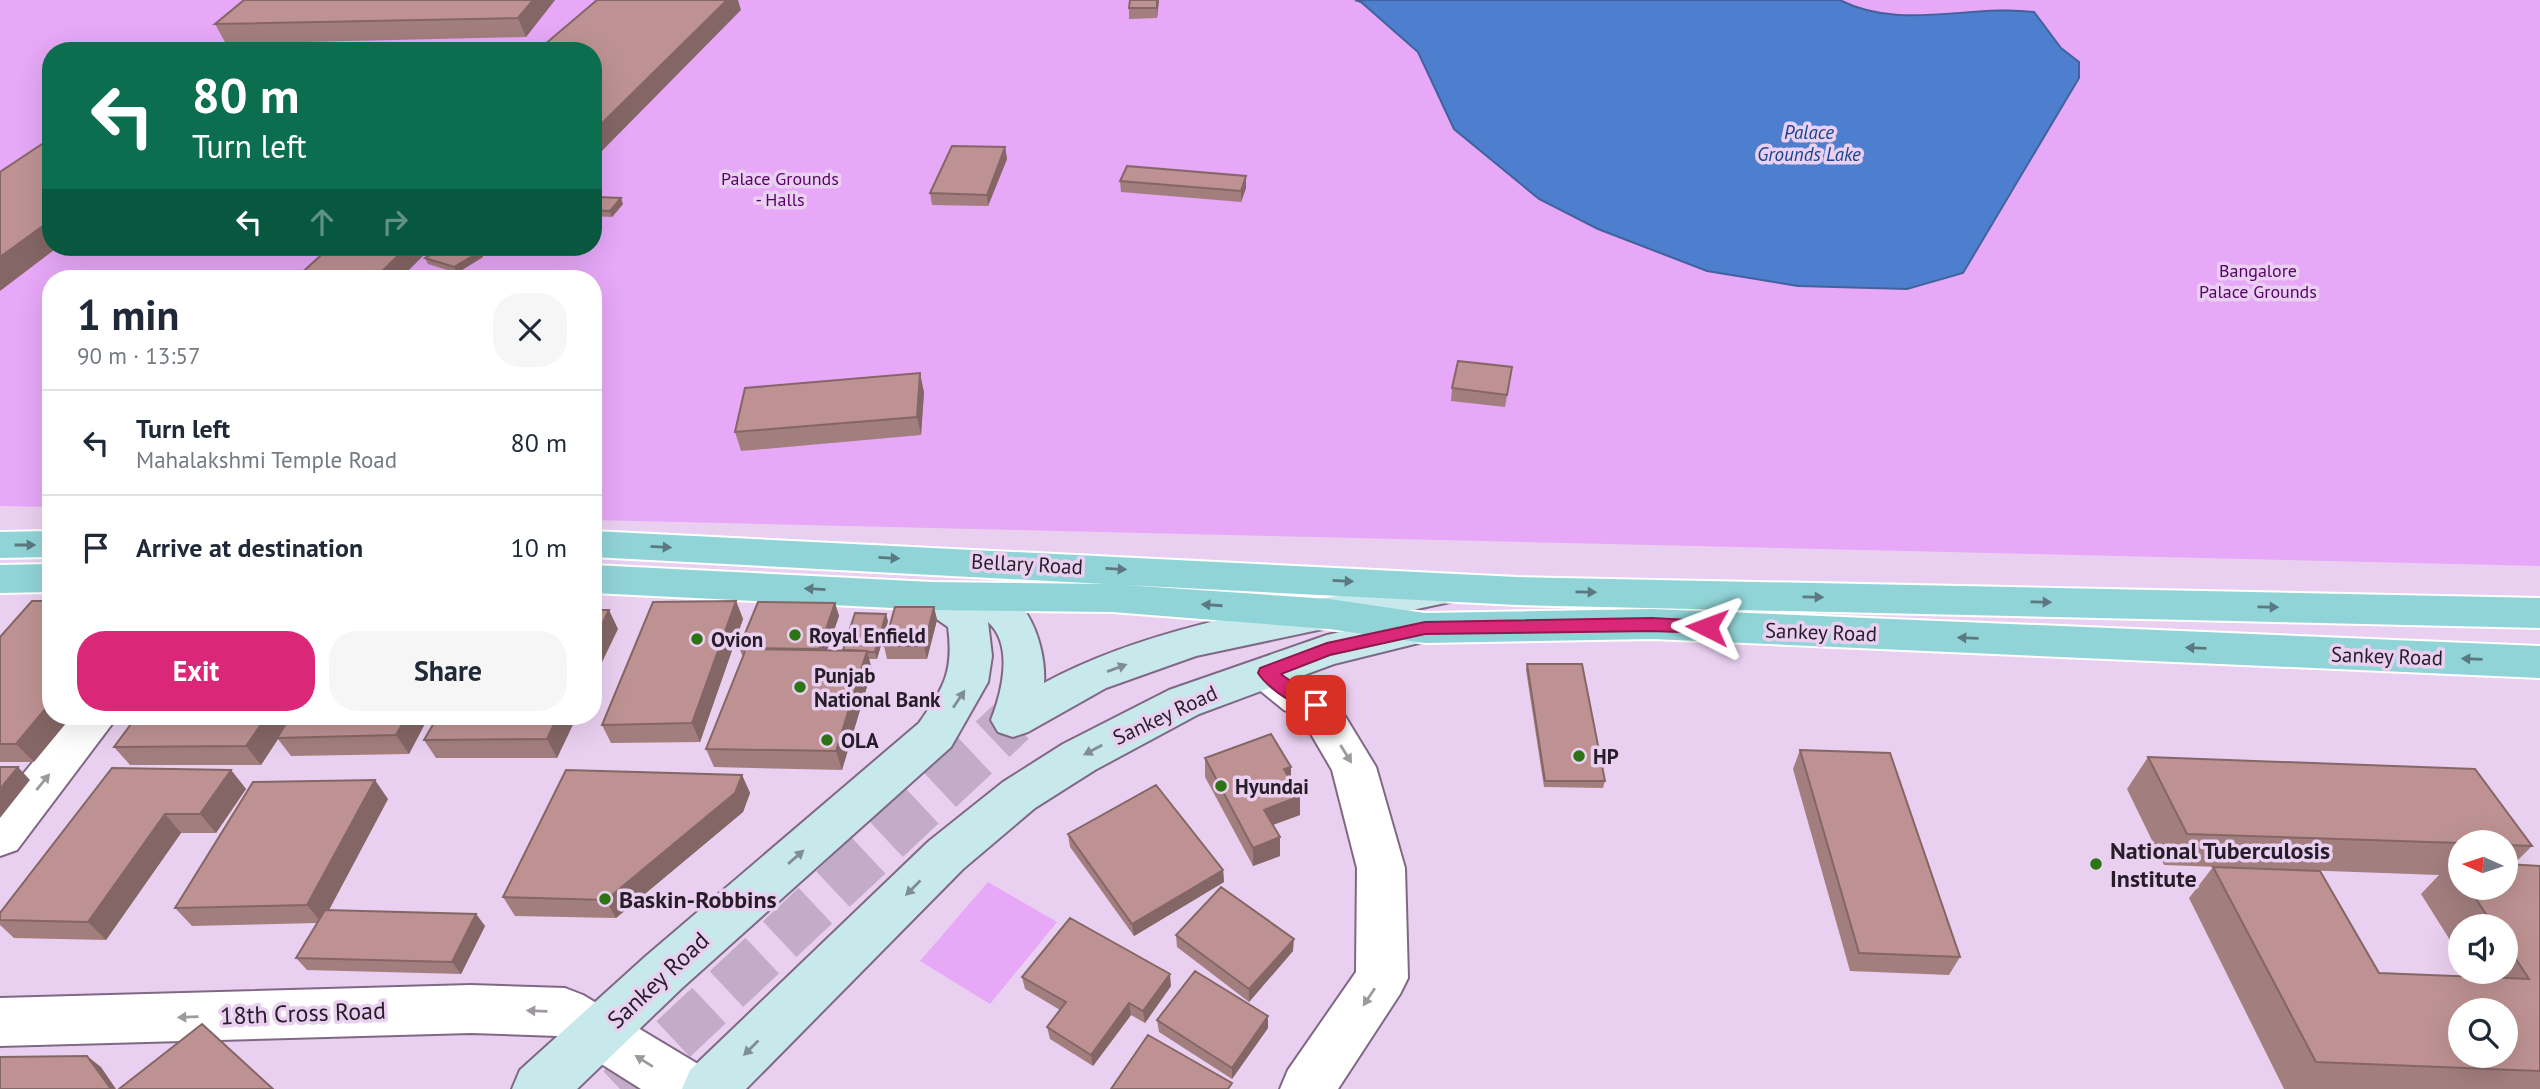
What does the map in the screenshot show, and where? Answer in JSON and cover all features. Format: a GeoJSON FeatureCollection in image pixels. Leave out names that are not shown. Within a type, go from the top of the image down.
{"type":"FeatureCollection","features":[{"type":"Feature","properties":{"kind":"main road"},"geometry":{"type":"LineString","coordinates":[[0,545],[42,544]]}},
{"type":"Feature","properties":{"kind":"main road","name":"Bellary Road"},"geometry":{"type":"LineString","coordinates":[[602,544],[1461,587]]}},
{"type":"Feature","properties":{"kind":"main road"},"geometry":{"type":"LineString","coordinates":[[0,579],[42,578]]}},
{"type":"Feature","properties":{"kind":"main road","name":"Bellary Road"},"geometry":{"type":"LineString","coordinates":[[602,579],[932,596],[1112,598],[1328,614],[1425,628]]}},
{"type":"Feature","properties":{"kind":"main road","name":"Sankey Road"},"geometry":{"type":"LineString","coordinates":[[1461,587],[1517,591],[2540,613]]}},
{"type":"Feature","properties":{"kind":"main road"},"geometry":{"type":"LineString","coordinates":[[981,597],[1014,622],[1024,656],[1022,698],[1013,720],[1091,677],[1191,642],[1461,587]]}},
{"type":"Feature","properties":{"kind":"main road","name":"Sankey Road"},"geometry":{"type":"LineString","coordinates":[[539,1089],[664,972],[935,735],[968,687],[973,650],[967,620],[932,596]]}},
{"type":"Feature","properties":{"kind":"main road","name":"Sankey Road"},"geometry":{"type":"LineString","coordinates":[[709,1089],[946,855],[1019,795],[1079,757],[1184,702],[1327,650],[1425,628],[1652,624],[2540,662]]}},
{"type":"Feature","properties":{"kind":"street"},"geometry":{"type":"LineString","coordinates":[[1267,673],[1299,698],[1316,705],[1354,767],[1381,869],[1382,978],[1307,1089]]}},
{"type":"Feature","properties":{"kind":"street"},"geometry":{"type":"LineString","coordinates":[[0,836],[89,725]]}},
{"type":"Feature","properties":{"kind":"street","name":"18th Cross Road"},"geometry":{"type":"LineString","coordinates":[[0,1022],[471,1009],[565,1012],[689,1089]]}},
{"type":"Feature","properties":{"kind":"green space","name":"Bangalore Palace Grounds"},"geometry":{"type":"Polygon","coordinates":[[[0,0],[2540,0],[2540,566],[602,520],[602,270],[42,270],[42,507],[0,506],[0,0]]]}},
{"type":"Feature","properties":{"kind":"green space"},"geometry":{"type":"Polygon","coordinates":[[[988,882],[1057,922],[990,1004],[920,961],[988,882]]]}},
{"type":"Feature","properties":{"kind":"water","name":"Palace Grounds Lake"},"geometry":{"type":"Polygon","coordinates":[[[1355,0],[1840,0],[1886,14],[1936,15],[2010,10],[2034,12],[2061,48],[2079,62],[2079,78],[1963,273],[1907,289],[1798,286],[1707,271],[1598,229],[1539,199],[1454,129],[1418,52],[1361,2],[1355,0]]]}},
{"type":"Feature","properties":{"kind":"building"},"geometry":{"type":"Polygon","coordinates":[[[244,0],[533,0],[518,18],[215,24],[244,0]]]}},
{"type":"Feature","properties":{"kind":"building"},"geometry":{"type":"Polygon","coordinates":[[[597,0],[727,0],[602,123],[602,42],[548,42],[597,0]]]}},
{"type":"Feature","properties":{"kind":"building"},"geometry":{"type":"Polygon","coordinates":[[[1130,0],[1157,0],[1157,8],[1129,8],[1130,0]]]}},
{"type":"Feature","properties":{"kind":"building"},"geometry":{"type":"Polygon","coordinates":[[[42,144],[42,227],[0,257],[0,172],[42,144]]]}},
{"type":"Feature","properties":{"kind":"building"},"geometry":{"type":"Polygon","coordinates":[[[952,146],[1005,147],[987,195],[930,193],[952,146]]]}},
{"type":"Feature","properties":{"kind":"building"},"geometry":{"type":"Polygon","coordinates":[[[1127,166],[1246,176],[1241,191],[1120,181],[1127,166]]]}},
{"type":"Feature","properties":{"kind":"building"},"geometry":{"type":"Polygon","coordinates":[[[602,197],[621,198],[610,211],[602,211],[602,197]]]}},
{"type":"Feature","properties":{"kind":"building"},"geometry":{"type":"Polygon","coordinates":[[[320,256],[398,256],[383,270],[305,270],[320,256]]]}},
{"type":"Feature","properties":{"kind":"building"},"geometry":{"type":"Polygon","coordinates":[[[428,256],[473,256],[454,267],[425,258],[428,256]]]}},
{"type":"Feature","properties":{"kind":"building"},"geometry":{"type":"Polygon","coordinates":[[[1458,361],[1512,367],[1507,395],[1452,388],[1458,361]]]}},
{"type":"Feature","properties":{"kind":"building"},"geometry":{"type":"Polygon","coordinates":[[[920,373],[917,417],[735,432],[745,388],[920,373]]]}},
{"type":"Feature","properties":{"kind":"building"},"geometry":{"type":"Polygon","coordinates":[[[32,601],[42,601],[42,713],[16,744],[0,744],[0,637],[32,601]]]}},
{"type":"Feature","properties":{"kind":"building"},"geometry":{"type":"Polygon","coordinates":[[[736,601],[692,723],[602,725],[653,602],[736,601]]]}},
{"type":"Feature","properties":{"kind":"building"},"geometry":{"type":"Polygon","coordinates":[[[758,602],[835,603],[819,649],[739,648],[758,602]]]}},
{"type":"Feature","properties":{"kind":"building"},"geometry":{"type":"Polygon","coordinates":[[[895,607],[934,607],[924,646],[884,646],[895,607]]]}},
{"type":"Feature","properties":{"kind":"building"},"geometry":{"type":"Polygon","coordinates":[[[602,610],[609,610],[602,624],[602,610]]]}},
{"type":"Feature","properties":{"kind":"building"},"geometry":{"type":"Polygon","coordinates":[[[855,613],[886,614],[875,652],[843,650],[855,613]]]}},
{"type":"Feature","properties":{"kind":"building"},"geometry":{"type":"Polygon","coordinates":[[[746,649],[867,651],[836,751],[706,749],[746,649]]]}},
{"type":"Feature","properties":{"kind":"building"},"geometry":{"type":"Polygon","coordinates":[[[1527,664],[1582,664],[1605,781],[1545,781],[1527,664]]]}},
{"type":"Feature","properties":{"kind":"building"},"geometry":{"type":"Polygon","coordinates":[[[130,725],[261,725],[246,746],[114,747],[130,725]]]}},
{"type":"Feature","properties":{"kind":"building"},"geometry":{"type":"Polygon","coordinates":[[[285,725],[402,725],[396,735],[277,738],[285,725]]]}},
{"type":"Feature","properties":{"kind":"building"},"geometry":{"type":"Polygon","coordinates":[[[433,725],[554,725],[547,739],[424,740],[433,725]]]}},
{"type":"Feature","properties":{"kind":"building"},"geometry":{"type":"Polygon","coordinates":[[[1271,734],[1291,767],[1284,769],[1300,796],[1264,810],[1280,837],[1253,848],[1205,758],[1271,734]]]}},
{"type":"Feature","properties":{"kind":"building"},"geometry":{"type":"Polygon","coordinates":[[[1800,750],[1890,753],[1960,957],[1859,953],[1800,750]]]}},
{"type":"Feature","properties":{"kind":"building"},"geometry":{"type":"Polygon","coordinates":[[[2148,757],[2475,769],[2532,846],[2518,845],[2518,830],[2448,830],[2448,843],[2187,834],[2148,757]]]}},
{"type":"Feature","properties":{"kind":"building"},"geometry":{"type":"Polygon","coordinates":[[[0,767],[18,767],[0,789],[0,767]]]}},
{"type":"Feature","properties":{"kind":"building"},"geometry":{"type":"Polygon","coordinates":[[[112,768],[231,770],[200,814],[165,814],[88,922],[0,920],[0,913],[112,768]]]}},
{"type":"Feature","properties":{"kind":"building"},"geometry":{"type":"Polygon","coordinates":[[[566,770],[742,775],[735,793],[606,900],[503,897],[566,770]]]}},
{"type":"Feature","properties":{"kind":"building"},"geometry":{"type":"Polygon","coordinates":[[[375,780],[307,905],[175,908],[253,782],[375,780]]]}},
{"type":"Feature","properties":{"kind":"building"},"geometry":{"type":"Polygon","coordinates":[[[1156,785],[1223,870],[1132,924],[1068,834],[1156,785]]]}},
{"type":"Feature","properties":{"kind":"building"},"geometry":{"type":"Polygon","coordinates":[[[2518,865],[2540,866],[2540,1071],[2465,1068],[2518,1068],[2518,998],[2448,998],[2448,1067],[2316,1062],[2213,867],[2320,871],[2379,973],[2448,976],[2448,984],[2518,984],[2518,979],[2529,979],[2518,962],[2518,914],[2486,914],[2477,900],[2518,900],[2518,865]]]}},
{"type":"Feature","properties":{"kind":"building"},"geometry":{"type":"Polygon","coordinates":[[[1221,887],[1294,939],[1249,989],[1176,935],[1221,887]]]}},
{"type":"Feature","properties":{"kind":"building"},"geometry":{"type":"Polygon","coordinates":[[[325,910],[476,914],[452,962],[296,958],[325,910]]]}},
{"type":"Feature","properties":{"kind":"building"},"geometry":{"type":"Polygon","coordinates":[[[1070,918],[1170,974],[1143,1011],[1129,1003],[1091,1055],[1047,1027],[1066,1002],[1022,977],[1070,918]]]}},
{"type":"Feature","properties":{"kind":"building"},"geometry":{"type":"Polygon","coordinates":[[[1195,971],[1268,1016],[1232,1068],[1157,1020],[1195,971]]]}},
{"type":"Feature","properties":{"kind":"building"},"geometry":{"type":"Polygon","coordinates":[[[202,1024],[273,1089],[119,1089],[202,1024]]]}},
{"type":"Feature","properties":{"kind":"building"},"geometry":{"type":"Polygon","coordinates":[[[1148,1035],[1232,1083],[1228,1089],[1111,1089],[1148,1035]]]}},
{"type":"Feature","properties":{"kind":"building"},"geometry":{"type":"Polygon","coordinates":[[[87,1056],[111,1089],[0,1089],[0,1057],[87,1056]]]}},
{"type":"Feature","properties":{"kind":"tunnel"},"geometry":{"type":"LineString","coordinates":[[620,1089],[1012,721]]}},
{"type":"Feature","properties":{"kind":"place","name":"Royal Enfield"},"geometry":{"type":"Point","coordinates":[795,635]}},
{"type":"Feature","properties":{"kind":"place","name":"Ovion"},"geometry":{"type":"Point","coordinates":[697,639]}},
{"type":"Feature","properties":{"kind":"place","name":"Punjab National Bank"},"geometry":{"type":"Point","coordinates":[800,687]}},
{"type":"Feature","properties":{"kind":"place","name":"OLA"},"geometry":{"type":"Point","coordinates":[827,740]}},
{"type":"Feature","properties":{"kind":"place","name":"HP"},"geometry":{"type":"Point","coordinates":[1579,756]}},
{"type":"Feature","properties":{"kind":"place","name":"Hyundai"},"geometry":{"type":"Point","coordinates":[1221,786]}},
{"type":"Feature","properties":{"kind":"place","name":"National Tuberculosis Institute"},"geometry":{"type":"Point","coordinates":[2096,864]}},
{"type":"Feature","properties":{"kind":"place","name":"Baskin-Robbins"},"geometry":{"type":"Point","coordinates":[605,899]}},
{"type":"Feature","properties":{"kind":"route"},"geometry":{"type":"LineString","coordinates":[[1316,705],[1299,698],[1267,673],[1327,650],[1425,628],[1652,624],[1707,627]]}},
{"type":"Feature","properties":{"kind":"park label","name":"Palace Grounds - Halls"},"geometry":{"type":"Point","coordinates":[780,188]}}]}
